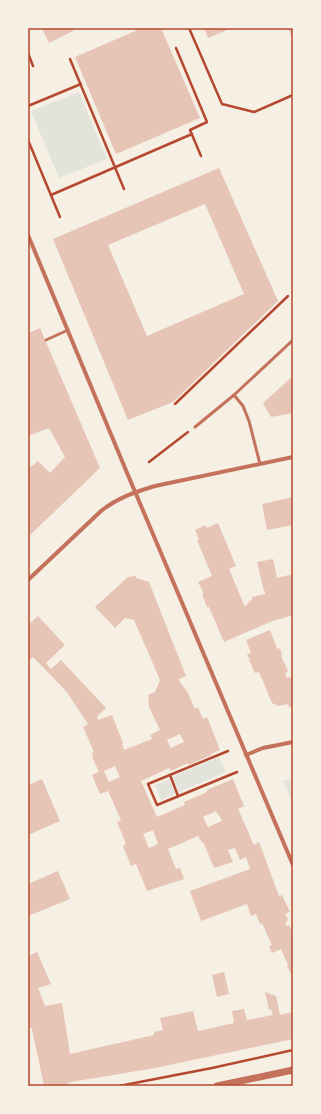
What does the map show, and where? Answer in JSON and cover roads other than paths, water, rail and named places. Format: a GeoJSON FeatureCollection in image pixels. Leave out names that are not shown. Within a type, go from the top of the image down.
{"type":"FeatureCollection","features":[{"type":"Feature","properties":{"kind":"street"},"geometry":{"type":"LineString","coordinates":[[28,235],[293,865]]}},
{"type":"Feature","properties":{"kind":"street"},"geometry":{"type":"LineString","coordinates":[[28,580],[101,511],[111,504],[136,492],[155,486],[293,457]]}},
{"type":"Feature","properties":{"kind":"street"},"geometry":{"type":"LineString","coordinates":[[246,755],[263,748],[293,742]]}},
{"type":"Feature","properties":{"kind":"street"},"geometry":{"type":"LineString","coordinates":[[217,1086],[293,1070]]}},
{"type":"Feature","properties":{"kind":"lane"},"geometry":{"type":"LineString","coordinates":[[46,340],[68,330]]}},
{"type":"Feature","properties":{"kind":"lane"},"geometry":{"type":"LineString","coordinates":[[195,426],[234,395],[293,340]]}},
{"type":"Feature","properties":{"kind":"lane"},"geometry":{"type":"LineString","coordinates":[[234,395],[243,406],[249,420],[260,464]]}}]}
